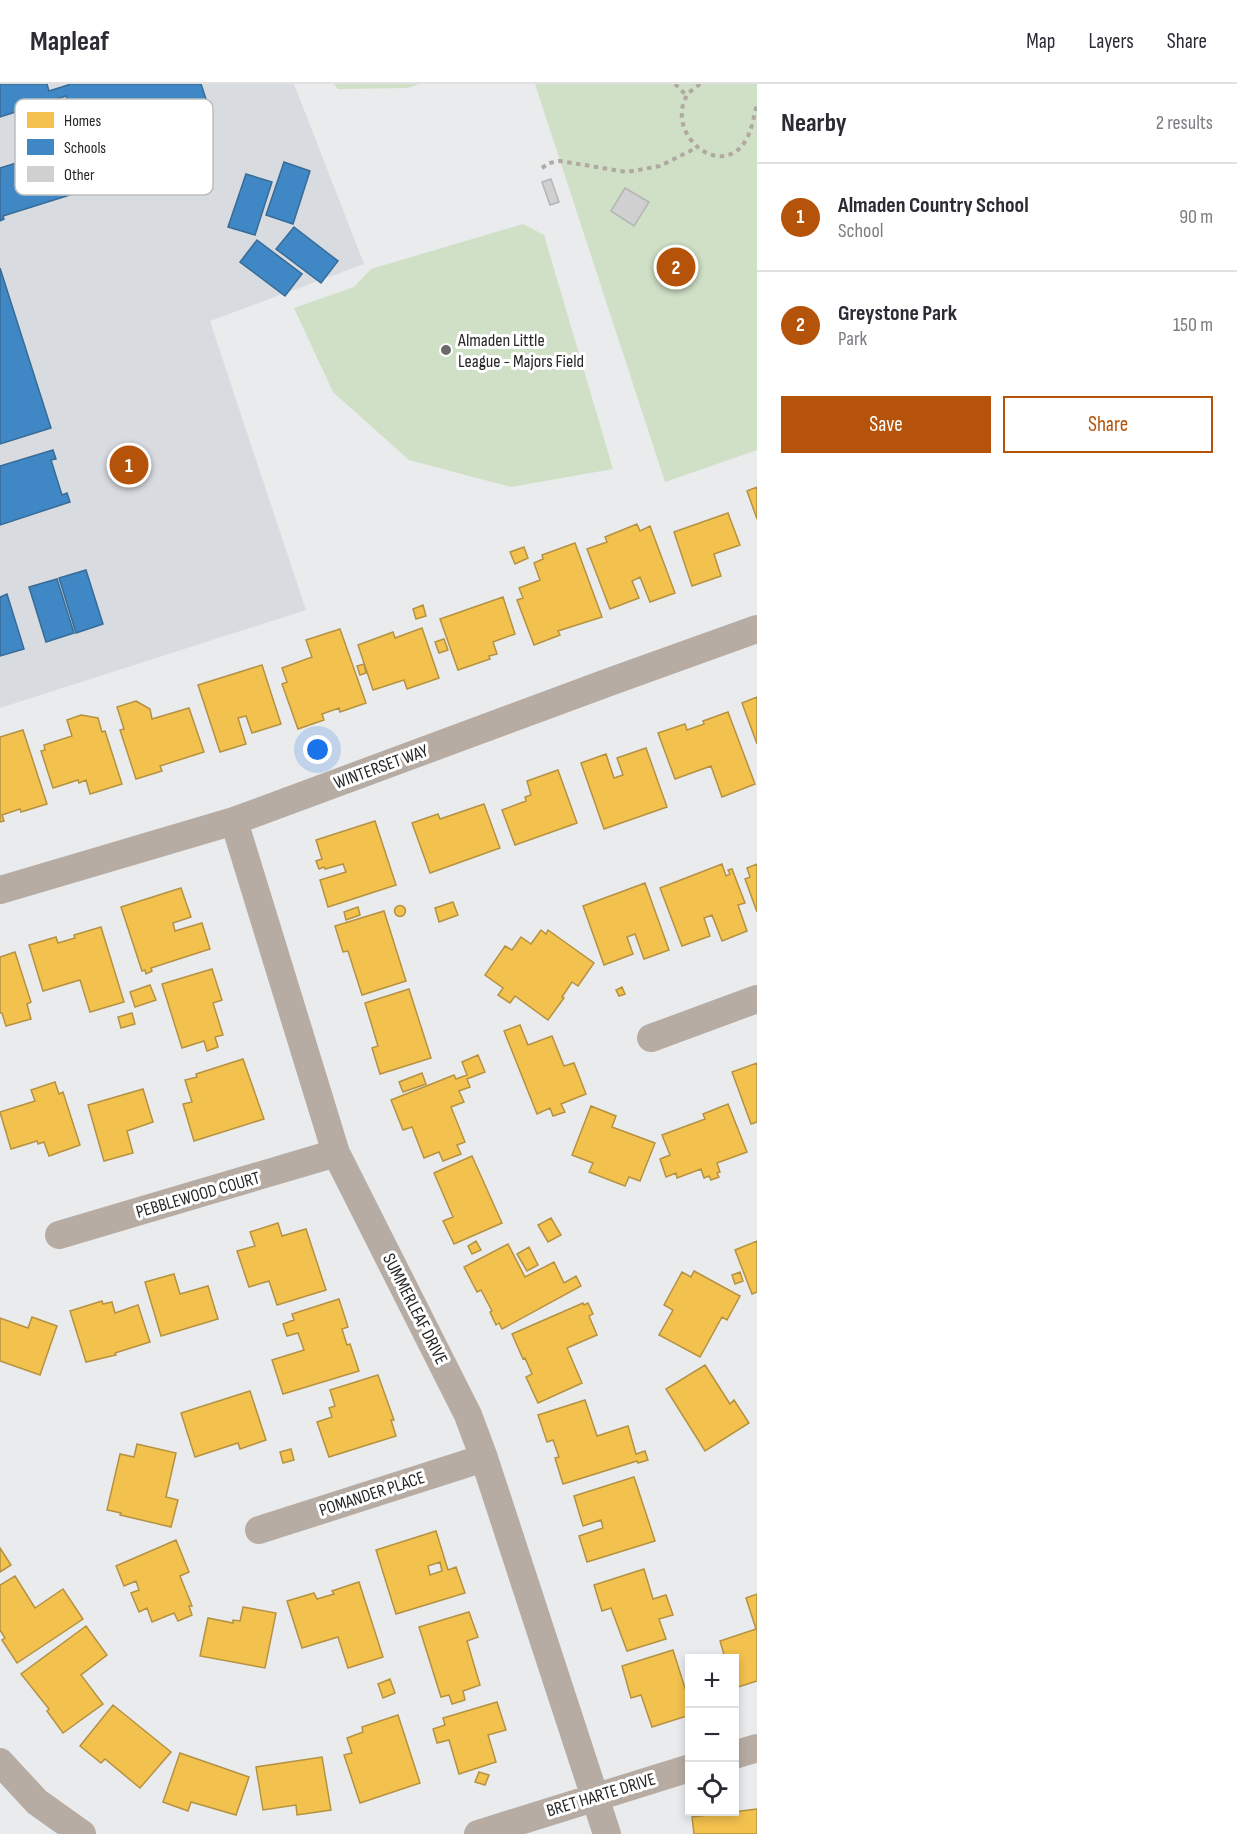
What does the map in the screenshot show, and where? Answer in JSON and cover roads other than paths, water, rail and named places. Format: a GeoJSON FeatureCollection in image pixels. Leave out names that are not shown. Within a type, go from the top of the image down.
{"type":"FeatureCollection","features":[{"type":"Feature","properties":{"kind":"street","name":"WINTERSET WAY"},"geometry":{"type":"LineString","coordinates":[[0,890],[234,821],[757,629]]}},
{"type":"Feature","properties":{"kind":"street","name":"SUMMERLEAF DRIVE"},"geometry":{"type":"LineString","coordinates":[[234,821],[336,1153],[468,1415],[607,1834]]}},
{"type":"Feature","properties":{"kind":"street"},"geometry":{"type":"LineString","coordinates":[[651,1038],[757,999]]}},
{"type":"Feature","properties":{"kind":"street","name":"PEBBLEWOOD COURT"},"geometry":{"type":"LineString","coordinates":[[59,1235],[336,1153]]}},
{"type":"Feature","properties":{"kind":"street","name":"POMANDER PLACE"},"geometry":{"type":"LineString","coordinates":[[259,1530],[484,1458]]}},
{"type":"Feature","properties":{"kind":"street"},"geometry":{"type":"LineString","coordinates":[[739,1754],[757,1748]]}},
{"type":"Feature","properties":{"kind":"street"},"geometry":{"type":"LineString","coordinates":[[0,1762],[37,1802],[82,1834]]}},
{"type":"Feature","properties":{"kind":"street","name":"BRET HARTE DRIVE"},"geometry":{"type":"LineString","coordinates":[[478,1834],[685,1770]]}},
{"type":"Feature","properties":{"kind":"place","name":"Greystone Park"},"geometry":{"type":"Point","coordinates":[676,267]}},
{"type":"Feature","properties":{"kind":"place","name":"Almaden Little League - Majors Field"},"geometry":{"type":"Point","coordinates":[446,350]}},
{"type":"Feature","properties":{"kind":"place","name":"Almaden Country School"},"geometry":{"type":"Point","coordinates":[129,465]}}]}
